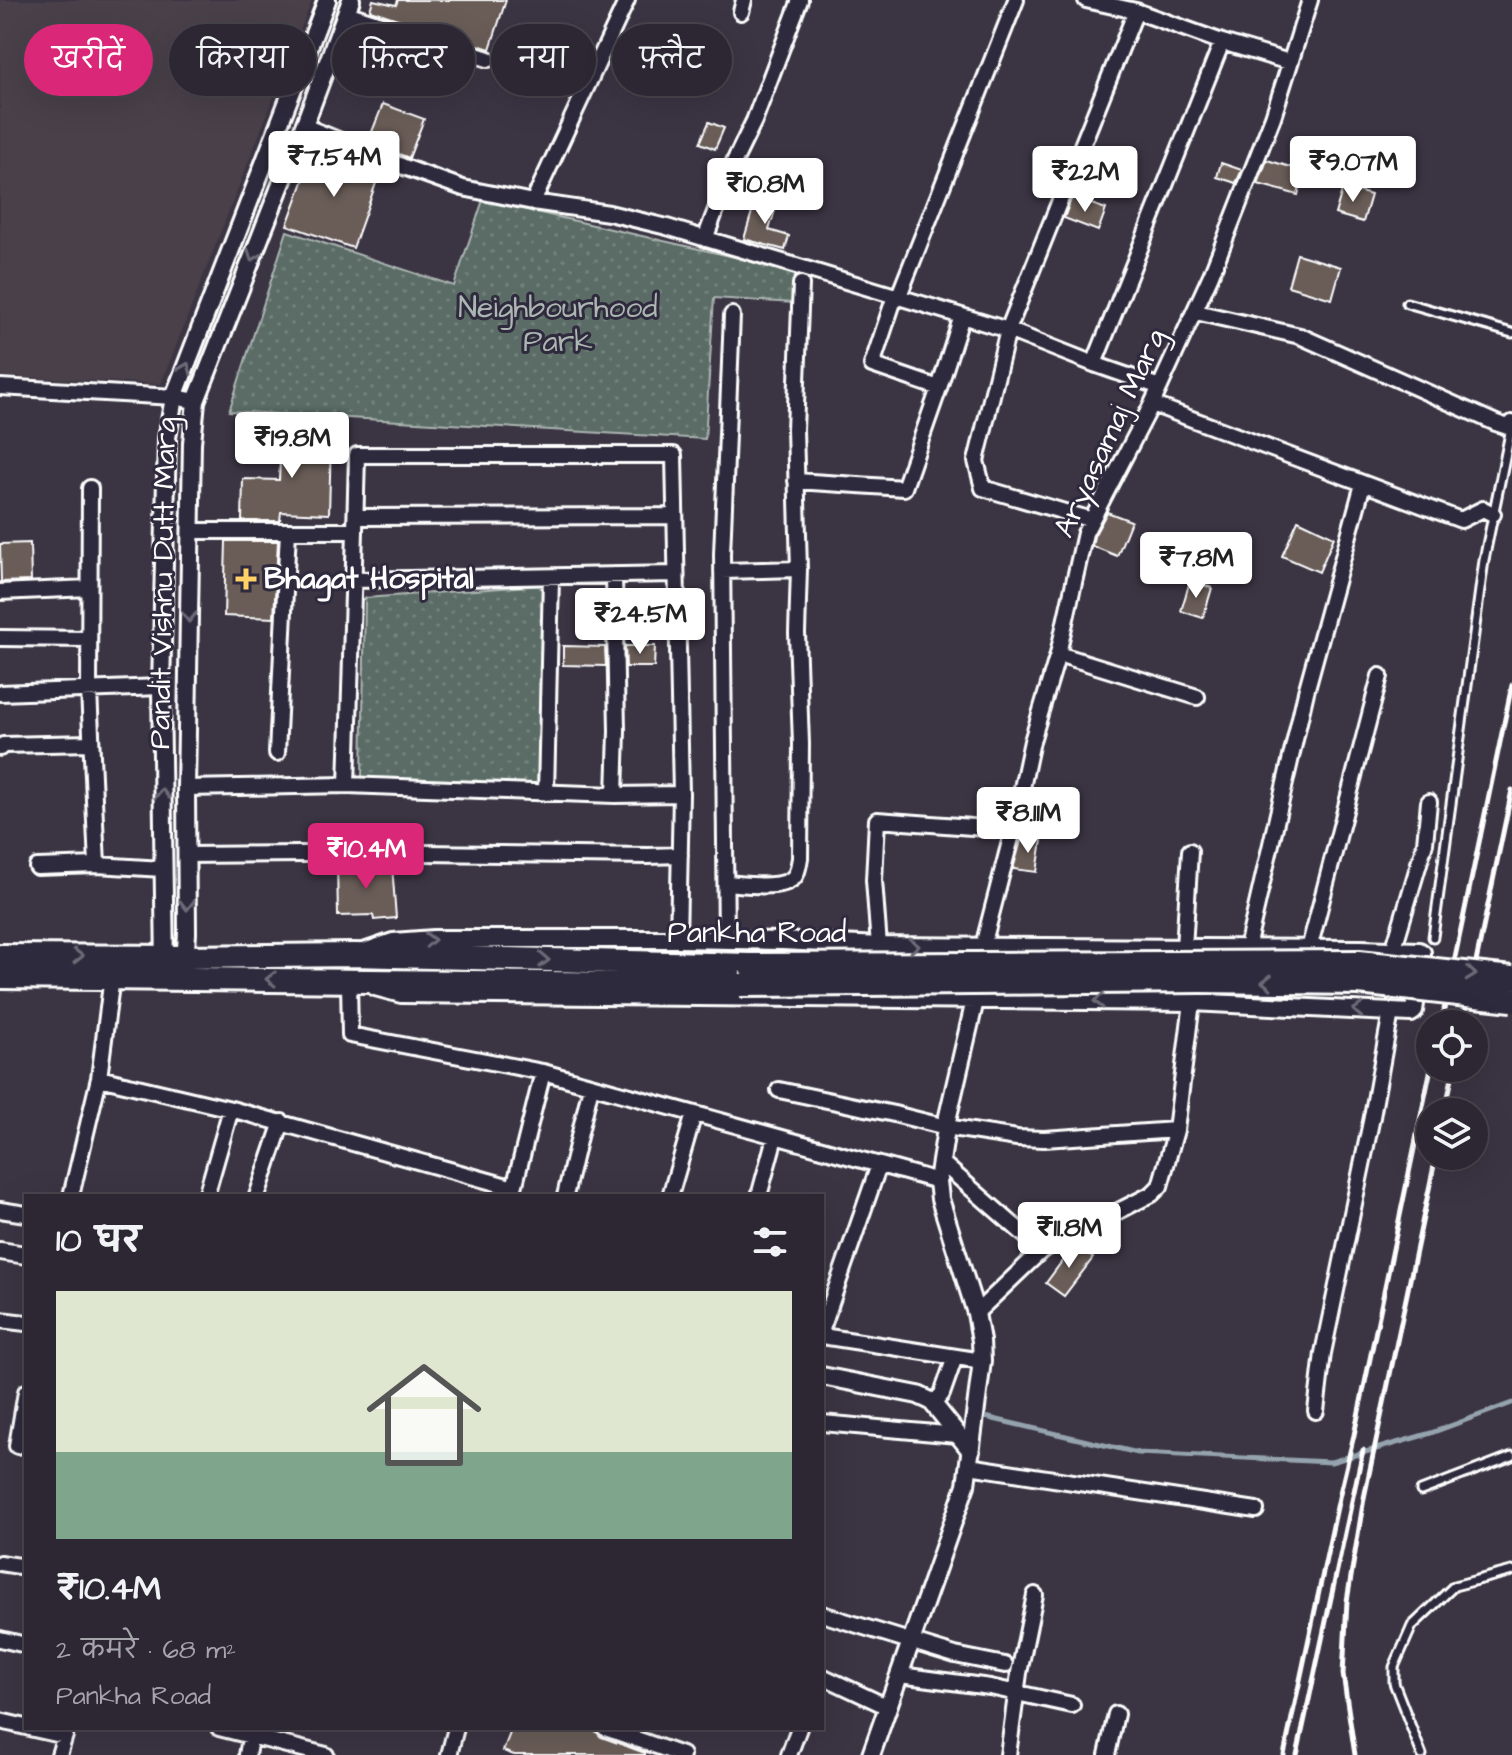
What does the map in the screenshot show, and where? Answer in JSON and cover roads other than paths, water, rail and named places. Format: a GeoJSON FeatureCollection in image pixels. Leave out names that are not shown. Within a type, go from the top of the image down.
{"type":"FeatureCollection","features":[{"type":"Feature","properties":{"kind":"main road","name":"Pankha Road"},"geometry":{"type":"LineString","coordinates":[[0,977],[112,977],[175,967],[354,955],[744,975],[1359,983],[1512,1000]]}},
{"type":"Feature","properties":{"kind":"main road","name":"Pankha Road"},"geometry":{"type":"LineString","coordinates":[[0,956],[349,981],[1359,962],[1512,978]]}},
{"type":"Feature","properties":{"kind":"street","name":"Pandit Vishnu Dutt Marg"},"geometry":{"type":"LineString","coordinates":[[175,967],[163,869],[161,687],[167,438],[174,397],[327,0]]}},
{"type":"Feature","properties":{"kind":"street"},"geometry":{"type":"LineString","coordinates":[[533,202],[627,0]]}},
{"type":"Feature","properties":{"kind":"street"},"geometry":{"type":"LineString","coordinates":[[705,239],[800,0]]}},
{"type":"Feature","properties":{"kind":"street"},"geometry":{"type":"LineString","coordinates":[[939,388],[872,365],[896,297],[1016,0]]}},
{"type":"Feature","properties":{"kind":"street"},"geometry":{"type":"LineString","coordinates":[[1086,0],[1136,11],[1289,62]]}},
{"type":"Feature","properties":{"kind":"street","name":"Aryasamaj Marg"},"geometry":{"type":"LineString","coordinates":[[986,946],[1032,741],[1058,654],[1085,533],[1196,312],[1273,117],[1310,0]]}},
{"type":"Feature","properties":{"kind":"street","name":"Pandit Vishnu Dutt Marg"},"geometry":{"type":"LineString","coordinates":[[175,967],[187,933],[186,788],[192,443],[196,401],[349,6]]}},
{"type":"Feature","properties":{"kind":"street"},"geometry":{"type":"LineString","coordinates":[[349,6],[488,59]]}},
{"type":"Feature","properties":{"kind":"street"},"geometry":{"type":"LineString","coordinates":[[1092,520],[983,488],[976,461],[1008,330],[1136,11]]}},
{"type":"Feature","properties":{"kind":"street"},"geometry":{"type":"LineString","coordinates":[[1094,364],[1222,42]]}},
{"type":"Feature","properties":{"kind":"street"},"geometry":{"type":"LineString","coordinates":[[304,126],[463,188],[609,213],[705,239],[1008,330],[1160,387]]}},
{"type":"Feature","properties":{"kind":"street"},"geometry":{"type":"LineString","coordinates":[[726,883],[787,883],[796,876],[800,858],[795,429],[801,284]]}},
{"type":"Feature","properties":{"kind":"street"},"geometry":{"type":"LineString","coordinates":[[1196,312],[1300,336],[1511,425]]}},
{"type":"Feature","properties":{"kind":"street"},"geometry":{"type":"LineString","coordinates":[[726,939],[722,571],[732,315]]}},
{"type":"Feature","properties":{"kind":"street"},"geometry":{"type":"LineString","coordinates":[[796,481],[904,488],[962,316]]}},
{"type":"Feature","properties":{"kind":"street"},"geometry":{"type":"LineString","coordinates":[[0,387],[174,397],[196,401]]}},
{"type":"Feature","properties":{"kind":"street"},"geometry":{"type":"LineString","coordinates":[[1152,404],[1461,520],[1483,509],[1493,514]]}},
{"type":"Feature","properties":{"kind":"street"},"geometry":{"type":"LineString","coordinates":[[347,785],[357,455],[674,455],[681,794],[678,939]]}},
{"type":"Feature","properties":{"kind":"street"},"geometry":{"type":"LineString","coordinates":[[1247,948],[1306,692],[1363,484]]}},
{"type":"Feature","properties":{"kind":"street"},"geometry":{"type":"LineString","coordinates":[[90,488],[89,690],[97,865]]}},
{"type":"Feature","properties":{"kind":"street"},"geometry":{"type":"LineString","coordinates":[[191,531],[288,531],[356,524],[675,516]]}},
{"type":"Feature","properties":{"kind":"street"},"geometry":{"type":"LineString","coordinates":[[277,753],[288,531]]}},
{"type":"Feature","properties":{"kind":"street"},"geometry":{"type":"LineString","coordinates":[[722,571],[799,569]]}},
{"type":"Feature","properties":{"kind":"street"},"geometry":{"type":"LineString","coordinates":[[353,580],[676,574]]}},
{"type":"Feature","properties":{"kind":"street"},"geometry":{"type":"LineString","coordinates":[[614,575],[615,795]]}},
{"type":"Feature","properties":{"kind":"street"},"geometry":{"type":"LineString","coordinates":[[546,793],[551,577]]}},
{"type":"Feature","properties":{"kind":"street"},"geometry":{"type":"LineString","coordinates":[[0,592],[89,588]]}},
{"type":"Feature","properties":{"kind":"street"},"geometry":{"type":"LineString","coordinates":[[0,638],[89,639]]}},
{"type":"Feature","properties":{"kind":"street"},"geometry":{"type":"LineString","coordinates":[[1058,654],[1197,697]]}},
{"type":"Feature","properties":{"kind":"street"},"geometry":{"type":"LineString","coordinates":[[1309,949],[1380,676]]}},
{"type":"Feature","properties":{"kind":"street"},"geometry":{"type":"LineString","coordinates":[[0,693],[161,687]]}},
{"type":"Feature","properties":{"kind":"street"},"geometry":{"type":"LineString","coordinates":[[0,748],[3,745],[91,743]]}},
{"type":"Feature","properties":{"kind":"street"},"geometry":{"type":"LineString","coordinates":[[186,788],[347,785],[615,795],[681,794]]}},
{"type":"Feature","properties":{"kind":"street"},"geometry":{"type":"LineString","coordinates":[[1393,951],[1425,843],[1429,802]]}},
{"type":"Feature","properties":{"kind":"street"},"geometry":{"type":"LineString","coordinates":[[879,946],[874,880],[877,820],[1013,830]]}},
{"type":"Feature","properties":{"kind":"street"},"geometry":{"type":"LineString","coordinates":[[1184,948],[1190,851]]}},
{"type":"Feature","properties":{"kind":"street"},"geometry":{"type":"LineString","coordinates":[[186,855],[680,855]]}},
{"type":"Feature","properties":{"kind":"street"},"geometry":{"type":"LineString","coordinates":[[37,867],[97,865],[163,869]]}},
{"type":"Feature","properties":{"kind":"street"},"geometry":{"type":"LineString","coordinates":[[354,955],[393,942],[434,939],[726,939],[879,946],[1247,948],[1422,953],[1414,1011],[1411,1013],[1192,1002],[401,994],[349,981],[350,1035],[543,1072],[938,1181]]}},
{"type":"Feature","properties":{"kind":"street"},"geometry":{"type":"LineString","coordinates":[[871,1755],[966,1485],[970,1458],[982,1361],[976,1313],[940,1199],[938,1181],[946,1127],[986,946]]}},
{"type":"Feature","properties":{"kind":"street"},"geometry":{"type":"LineString","coordinates":[[71,1194],[99,1078],[112,977]]}},
{"type":"Feature","properties":{"kind":"street"},"geometry":{"type":"LineString","coordinates":[[976,1313],[1042,1250],[1152,1194],[1160,1186],[1176,1130],[1192,1002]]}},
{"type":"Feature","properties":{"kind":"street"},"geometry":{"type":"LineString","coordinates":[[1316,1411],[1323,1353],[1391,1012]]}},
{"type":"Feature","properties":{"kind":"street"},"geometry":{"type":"LineString","coordinates":[[99,1078],[282,1122],[513,1192],[543,1072]]}},
{"type":"Feature","properties":{"kind":"street"},"geometry":{"type":"LineString","coordinates":[[565,1194],[591,1086]]}},
{"type":"Feature","properties":{"kind":"street"},"geometry":{"type":"LineString","coordinates":[[779,1090],[946,1127],[1017,1138],[1176,1130]]}},
{"type":"Feature","properties":{"kind":"street"},"geometry":{"type":"LineString","coordinates":[[207,1194],[231,1109]]}},
{"type":"Feature","properties":{"kind":"street"},"geometry":{"type":"LineString","coordinates":[[671,1194],[694,1114]]}},
{"type":"Feature","properties":{"kind":"street"},"geometry":{"type":"LineString","coordinates":[[258,1194],[282,1122]]}},
{"type":"Feature","properties":{"kind":"street"},"geometry":{"type":"LineString","coordinates":[[760,1194],[775,1137]]}},
{"type":"Feature","properties":{"kind":"street"},"geometry":{"type":"LineString","coordinates":[[941,1162],[1042,1250]]}},
{"type":"Feature","properties":{"kind":"street"},"geometry":{"type":"LineString","coordinates":[[824,1323],[879,1165]]}},
{"type":"Feature","properties":{"kind":"street"},"geometry":{"type":"LineString","coordinates":[[0,1210],[24,1214]]}},
{"type":"Feature","properties":{"kind":"street"},"geometry":{"type":"LineString","coordinates":[[0,1251],[24,1255]]}},
{"type":"Feature","properties":{"kind":"street"},"geometry":{"type":"LineString","coordinates":[[0,1320],[24,1323]]}},
{"type":"Feature","properties":{"kind":"street"},"geometry":{"type":"LineString","coordinates":[[824,1336],[982,1361]]}},
{"type":"Feature","properties":{"kind":"street"},"geometry":{"type":"LineString","coordinates":[[933,1404],[942,1394],[955,1357]]}},
{"type":"Feature","properties":{"kind":"street"},"geometry":{"type":"LineString","coordinates":[[824,1376],[918,1395],[933,1404],[970,1458]]}},
{"type":"Feature","properties":{"kind":"street"},"geometry":{"type":"LineString","coordinates":[[0,1443],[22,1447],[24,1420]]}},
{"type":"Feature","properties":{"kind":"street"},"geometry":{"type":"LineString","coordinates":[[824,1423],[957,1435]]}},
{"type":"Feature","properties":{"kind":"street"},"geometry":{"type":"LineString","coordinates":[[970,1458],[1256,1510]]}},
{"type":"Feature","properties":{"kind":"street"},"geometry":{"type":"LineString","coordinates":[[0,1563],[24,1567]]}},
{"type":"Feature","properties":{"kind":"street"},"geometry":{"type":"LineString","coordinates":[[1008,1755],[1016,1692],[1035,1595]]}},
{"type":"Feature","properties":{"kind":"street"},"geometry":{"type":"LineString","coordinates":[[824,1615],[955,1655],[1005,1665]]}},
{"type":"Feature","properties":{"kind":"street"},"geometry":{"type":"LineString","coordinates":[[0,1639],[24,1645]]}},
{"type":"Feature","properties":{"kind":"street"},"geometry":{"type":"LineString","coordinates":[[900,1675],[1016,1692],[1072,1705]]}},
{"type":"Feature","properties":{"kind":"street"},"geometry":{"type":"LineString","coordinates":[[824,1677],[888,1707]]}},
{"type":"Feature","properties":{"kind":"street"},"geometry":{"type":"LineString","coordinates":[[1107,1755],[1116,1714]]}},
{"type":"Feature","properties":{"kind":"street"},"geometry":{"type":"LineString","coordinates":[[0,1721],[24,1727]]}},
{"type":"Feature","properties":{"kind":"street"},"geometry":{"type":"LineString","coordinates":[[449,1755],[455,1730]]}},
{"type":"Feature","properties":{"kind":"street"},"geometry":{"type":"LineString","coordinates":[[611,1730],[682,1755]]}},
{"type":"Feature","properties":{"kind":"street"},"geometry":{"type":"LineString","coordinates":[[789,1755],[798,1730]]}},
{"type":"Feature","properties":{"kind":"street"},"geometry":{"type":"LineString","coordinates":[[59,1755],[66,1732]]}},
{"type":"Feature","properties":{"kind":"street"},"geometry":{"type":"LineString","coordinates":[[247,1755],[251,1732],[326,1755]]}},
{"type":"Feature","properties":{"kind":"lane"},"geometry":{"type":"LineString","coordinates":[[1407,303],[1512,333]]}},
{"type":"Feature","properties":{"kind":"lane"},"geometry":{"type":"LineString","coordinates":[[1433,937],[1484,560],[1511,425]]}},
{"type":"Feature","properties":{"kind":"lane"},"geometry":{"type":"LineString","coordinates":[[1421,1491],[1512,1456]]}},
{"type":"Feature","properties":{"kind":"lane"},"geometry":{"type":"LineString","coordinates":[[1422,1755],[1394,1683],[1394,1667],[1412,1626],[1454,1586],[1512,1571]]}},
{"type":"Feature","properties":{"kind":"waterway"},"geometry":{"type":"LineString","coordinates":[[985,1417],[1138,1453],[1331,1462],[1431,1433],[1512,1403]]}},
{"type":"Feature","properties":{"kind":"railway"},"geometry":{"type":"LineString","coordinates":[[1444,1010],[1512,685]]}},
{"type":"Feature","properties":{"kind":"railway"},"geometry":{"type":"LineString","coordinates":[[1466,1010],[1512,790]]}},
{"type":"Feature","properties":{"kind":"railway"},"geometry":{"type":"LineString","coordinates":[[1284,1755],[1428,1082]]}},
{"type":"Feature","properties":{"kind":"railway"},"geometry":{"type":"LineString","coordinates":[[1448,1098],[1451,1082]]}},
{"type":"Feature","properties":{"kind":"railway"},"geometry":{"type":"LineString","coordinates":[[1355,1755],[1343,1674],[1347,1601],[1364,1498],[1433,1170]]}},
{"type":"Feature","properties":{"kind":"railway"},"geometry":{"type":"LineString","coordinates":[[1297,1755],[1363,1450]]}},
{"type":"Feature","properties":{"kind":"place","name":"Bhagat Hospital"},"geometry":{"type":"Point","coordinates":[246,579]}},
{"type":"Feature","properties":{"kind":"park label","name":"Neighbourhood Park"},"geometry":{"type":"Point","coordinates":[558,325]}}]}
